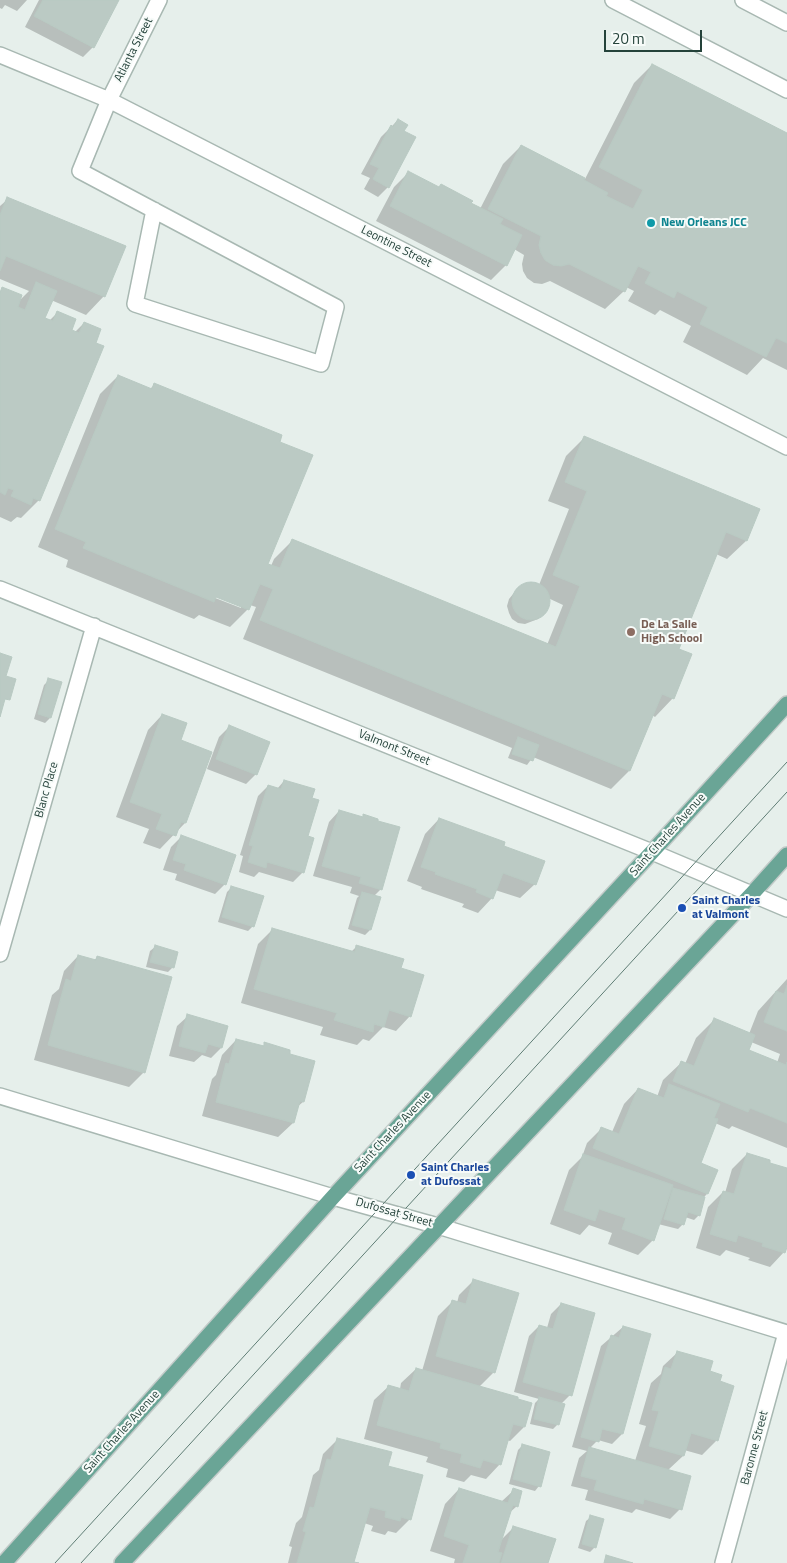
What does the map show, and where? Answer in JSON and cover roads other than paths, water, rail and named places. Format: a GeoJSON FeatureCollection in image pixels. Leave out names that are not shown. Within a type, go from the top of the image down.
{"type":"FeatureCollection","features":[{"type":"Feature","properties":{"kind":"main road","name":"Saint Charles Avenue"},"geometry":{"type":"LineString","coordinates":[[5,1563],[333,1197],[787,704]]}},
{"type":"Feature","properties":{"kind":"main road"},"geometry":{"type":"LineString","coordinates":[[122,1563],[751,895],[787,854]]}},
{"type":"Feature","properties":{"kind":"street","name":"Atlanta Street"},"geometry":{"type":"LineString","coordinates":[[154,210],[80,171],[109,100],[159,0]]}},
{"type":"Feature","properties":{"kind":"street"},"geometry":{"type":"LineString","coordinates":[[613,0],[787,90]]}},
{"type":"Feature","properties":{"kind":"street"},"geometry":{"type":"LineString","coordinates":[[743,0],[787,23]]}},
{"type":"Feature","properties":{"kind":"street","name":"Leontine Street"},"geometry":{"type":"LineString","coordinates":[[0,55],[109,100],[787,447]]}},
{"type":"Feature","properties":{"kind":"street"},"geometry":{"type":"LineString","coordinates":[[154,210],[336,307],[321,364],[135,304],[154,210]]}},
{"type":"Feature","properties":{"kind":"street","name":"Valmont Street"},"geometry":{"type":"LineString","coordinates":[[0,589],[652,852],[787,910]]}},
{"type":"Feature","properties":{"kind":"street","name":"Blanc Place"},"geometry":{"type":"LineString","coordinates":[[0,954],[94,626]]}},
{"type":"Feature","properties":{"kind":"street","name":"Dufossat Street"},"geometry":{"type":"LineString","coordinates":[[0,1096],[333,1197],[438,1226],[787,1333]]}},
{"type":"Feature","properties":{"kind":"street","name":"Baronne Street"},"geometry":{"type":"LineString","coordinates":[[723,1563],[787,1333]]}},
{"type":"Feature","properties":{"kind":"street"},"geometry":{"type":"LineString","coordinates":[[0,1561],[5,1563]]}},
{"type":"Feature","properties":{"kind":"tram line"},"geometry":{"type":"LineString","coordinates":[[55,1563],[787,762]]}},
{"type":"Feature","properties":{"kind":"tram line"},"geometry":{"type":"LineString","coordinates":[[81,1563],[787,792]]}},
{"type":"Feature","properties":{"kind":"place","name":"New Orleans JCC"},"geometry":{"type":"Point","coordinates":[651,223]}},
{"type":"Feature","properties":{"kind":"place","name":"De La Salle High School"},"geometry":{"type":"Point","coordinates":[631,632]}},
{"type":"Feature","properties":{"kind":"place","name":"Saint Charles at Valmont"},"geometry":{"type":"Point","coordinates":[682,908]}},
{"type":"Feature","properties":{"kind":"place","name":"Saint Charles at Dufossat"},"geometry":{"type":"Point","coordinates":[411,1175]}}]}
